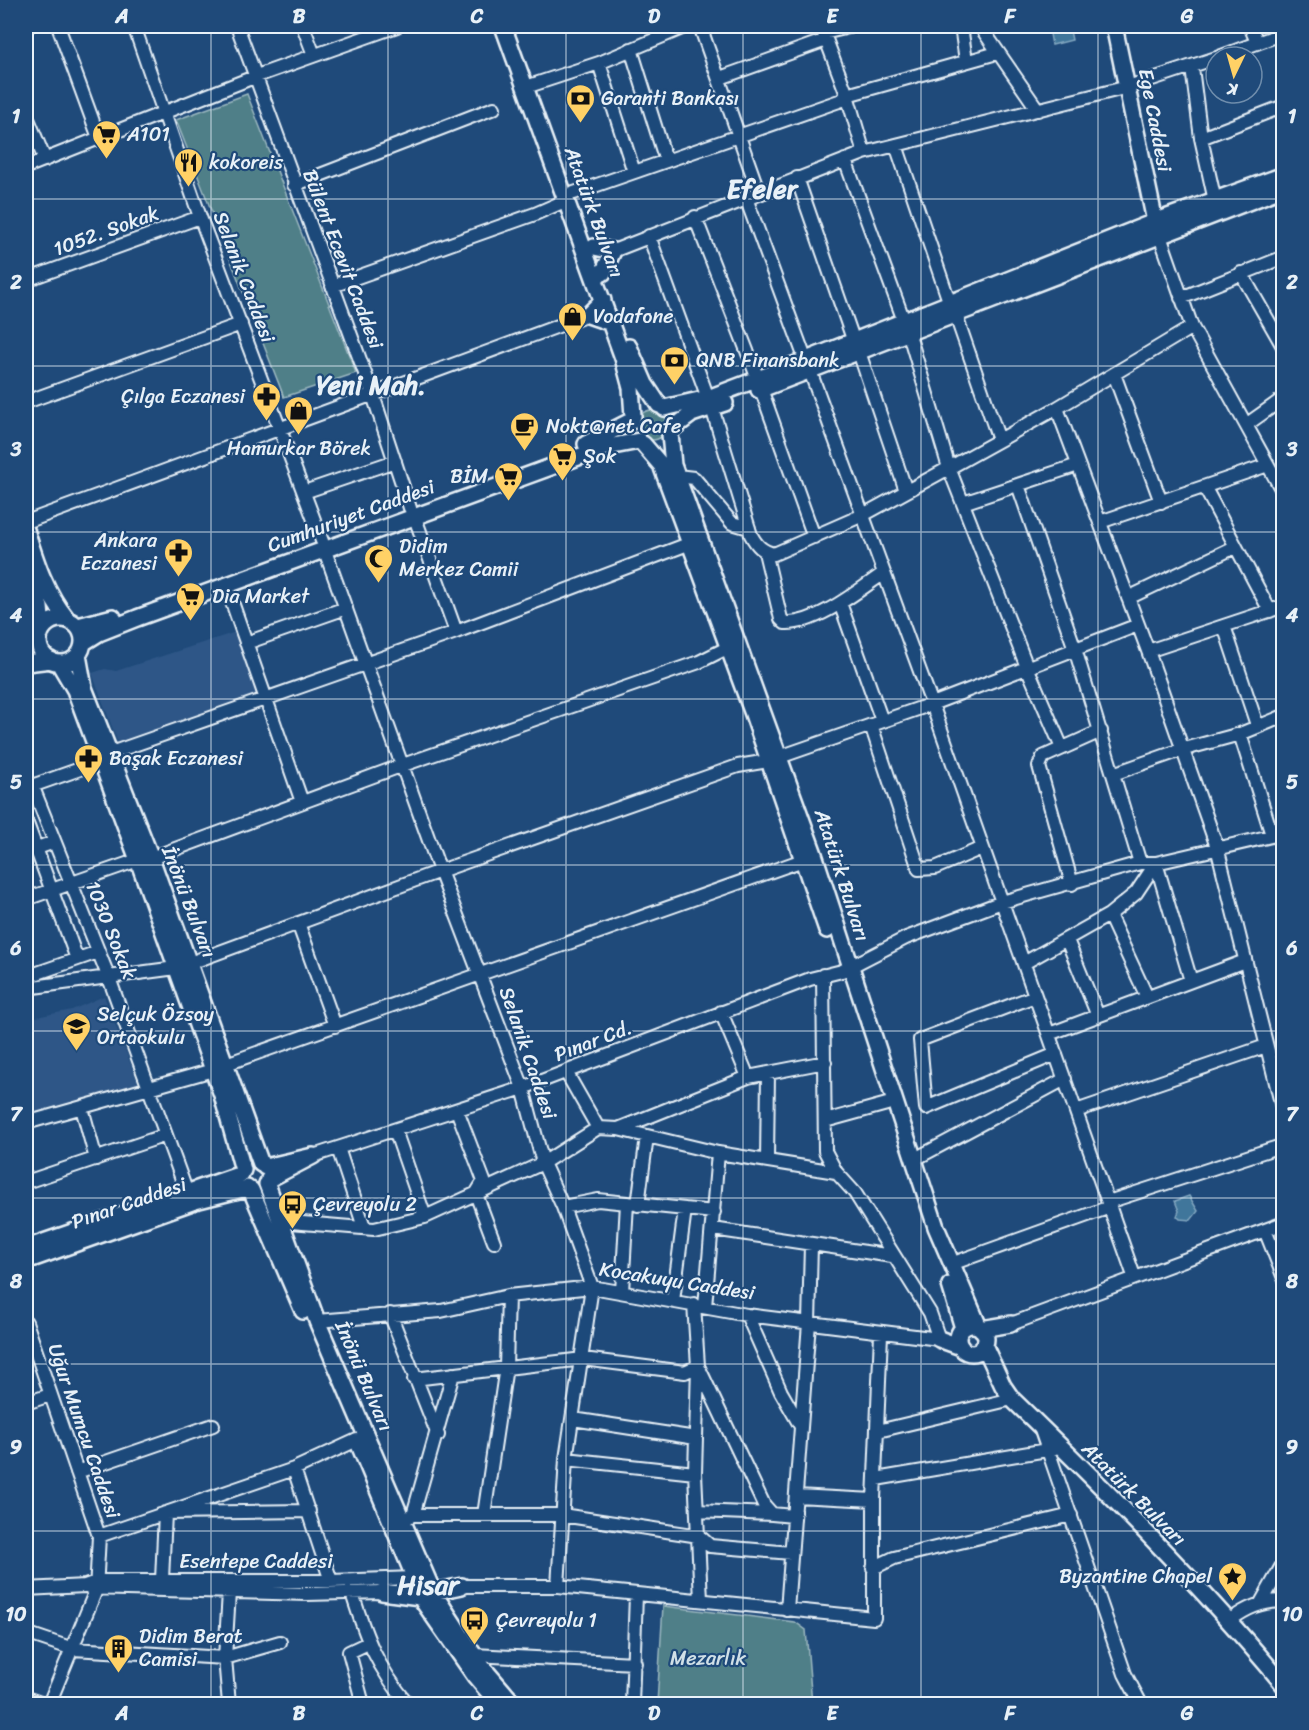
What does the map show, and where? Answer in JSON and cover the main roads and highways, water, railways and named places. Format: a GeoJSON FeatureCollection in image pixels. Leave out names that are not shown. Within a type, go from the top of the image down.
{"type":"FeatureCollection","features":[{"type":"Feature","properties":{"kind":"main road","name":"Atatürk Bulvarı"},"geometry":{"type":"LineString","coordinates":[[503,26],[530,86]]}},
{"type":"Feature","properties":{"kind":"main road","name":"Atatürk Bulvarı"},"geometry":{"type":"LineString","coordinates":[[513,26],[530,86],[570,197],[628,376],[632,418]]}},
{"type":"Feature","properties":{"kind":"main road","name":"Ege Caddesi"},"geometry":{"type":"LineString","coordinates":[[1114,26],[1157,229]]}},
{"type":"Feature","properties":{"kind":"main road"},"geometry":{"type":"LineString","coordinates":[[1157,229],[1215,201],[1284,175]]}},
{"type":"Feature","properties":{"kind":"main road"},"geometry":{"type":"LineString","coordinates":[[710,403],[641,407],[632,418],[632,432],[641,442],[659,444],[692,414],[710,403],[1157,229],[1284,188]]}},
{"type":"Feature","properties":{"kind":"main road","name":"Atatürk Bulvarı"},"geometry":{"type":"LineString","coordinates":[[570,197],[594,247],[635,363],[661,407]]}},
{"type":"Feature","properties":{"kind":"main road"},"geometry":{"type":"LineString","coordinates":[[594,247],[613,251],[603,273]]}},
{"type":"Feature","properties":{"kind":"main road"},"geometry":{"type":"LineString","coordinates":[[603,300],[588,315],[611,323]]}},
{"type":"Feature","properties":{"kind":"main road"},"geometry":{"type":"LineString","coordinates":[[661,407],[671,417],[671,431]]}},
{"type":"Feature","properties":{"kind":"main road","name":"Cumhuriyet Caddesi"},"geometry":{"type":"LineString","coordinates":[[72,623],[132,611],[323,545],[600,439],[632,418]]}},
{"type":"Feature","properties":{"kind":"main road","name":"Atatürk Bulvarı"},"geometry":{"type":"LineString","coordinates":[[671,431],[672,455],[677,476],[728,648],[774,759],[803,860],[845,968],[887,1104],[958,1307],[963,1340],[1011,1399],[1040,1426],[1053,1449],[1098,1484],[1229,1621],[1284,1685]]}},
{"type":"Feature","properties":{"kind":"main road","name":"Atatürk Bulvarı"},"geometry":{"type":"LineString","coordinates":[[641,442],[661,465],[695,542],[774,759],[913,1160],[951,1264],[1002,1386]]}},
{"type":"Feature","properties":{"kind":"main road","name":"Cumhuriyet Caddesi"},"geometry":{"type":"LineString","coordinates":[[412,512],[603,448],[641,442]]}},
{"type":"Feature","properties":{"kind":"main road"},"geometry":{"type":"LineString","coordinates":[[26,530],[43,582],[53,602],[72,623],[81,649],[73,660],[26,663]]}},
{"type":"Feature","properties":{"kind":"main road","name":"Cumhuriyet Caddesi"},"geometry":{"type":"LineString","coordinates":[[81,649],[99,633],[323,545]]}},
{"type":"Feature","properties":{"kind":"main road"},"geometry":{"type":"LineString","coordinates":[[26,570],[40,608],[41,650],[55,661]]}},
{"type":"Feature","properties":{"kind":"main road"},"geometry":{"type":"LineString","coordinates":[[26,645],[50,622],[72,623]]}},
{"type":"Feature","properties":{"kind":"main road","name":"İnönü Bulvarı"},"geometry":{"type":"LineString","coordinates":[[81,649],[84,688],[104,758]]}},
{"type":"Feature","properties":{"kind":"main road","name":"İnönü Bulvarı"},"geometry":{"type":"LineString","coordinates":[[55,661],[75,690],[144,859],[220,1067],[266,1173],[279,1221],[316,1321],[408,1517],[423,1587],[514,1704]]}},
{"type":"Feature","properties":{"kind":"main road","name":"İnönü Bulvarı"},"geometry":{"type":"LineString","coordinates":[[220,1067],[245,1180],[357,1440],[423,1587],[475,1676],[500,1704]]}},
{"type":"Feature","properties":{"kind":"main road"},"geometry":{"type":"LineString","coordinates":[[266,1173],[260,1190],[245,1180],[249,1164],[266,1173],[313,1156]]}},
{"type":"Feature","properties":{"kind":"main road","name":"Pınar Caddesi"},"geometry":{"type":"LineString","coordinates":[[26,1248],[187,1193],[245,1180]]}},
{"type":"Feature","properties":{"kind":"main road","name":"Pınar Caddesi"},"geometry":{"type":"LineString","coordinates":[[26,1261],[195,1202],[245,1180]]}},
{"type":"Feature","properties":{"kind":"main road"},"geometry":{"type":"LineString","coordinates":[[982,1335],[971,1325],[963,1340],[976,1352],[982,1335],[1011,1324]]}},
{"type":"Feature","properties":{"kind":"main road","name":"Kocakuyu Caddesi"},"geometry":{"type":"LineString","coordinates":[[939,1340],[963,1340]]}},
{"type":"Feature","properties":{"kind":"main road"},"geometry":{"type":"LineString","coordinates":[[382,1592],[423,1587],[462,1586]]}},
{"type":"Feature","properties":{"kind":"place","name":"Garanti Bankası"},"geometry":{"type":"Point","coordinates":[580,124]}},
{"type":"Feature","properties":{"kind":"place","name":"A101"},"geometry":{"type":"Point","coordinates":[106,160]}},
{"type":"Feature","properties":{"kind":"place","name":"kokoreis"},"geometry":{"type":"Point","coordinates":[188,188]}},
{"type":"Feature","properties":{"kind":"place","name":"Vodafone"},"geometry":{"type":"Point","coordinates":[572,342]}},
{"type":"Feature","properties":{"kind":"place","name":"QNB Finansbank"},"geometry":{"type":"Point","coordinates":[675,386]}},
{"type":"Feature","properties":{"kind":"place","name":"Çılga Eczanesi"},"geometry":{"type":"Point","coordinates":[266,422]}},
{"type":"Feature","properties":{"kind":"place","name":"Hamurkar Börek"},"geometry":{"type":"Point","coordinates":[299,436]}},
{"type":"Feature","properties":{"kind":"place","name":"Nokt@net Cafe"},"geometry":{"type":"Point","coordinates":[525,452]}},
{"type":"Feature","properties":{"kind":"place","name":"Şok"},"geometry":{"type":"Point","coordinates":[562,482]}},
{"type":"Feature","properties":{"kind":"place","name":"BİM"},"geometry":{"type":"Point","coordinates":[509,502]}},
{"type":"Feature","properties":{"kind":"place","name":"Ankara Eczanesi"},"geometry":{"type":"Point","coordinates":[178,578]}},
{"type":"Feature","properties":{"kind":"place","name":"Didim Merkez Camii"},"geometry":{"type":"Point","coordinates":[378,584]}},
{"type":"Feature","properties":{"kind":"place","name":"Dia Market"},"geometry":{"type":"Point","coordinates":[191,622]}},
{"type":"Feature","properties":{"kind":"place","name":"Başak Eczanesi"},"geometry":{"type":"Point","coordinates":[88,784]}},
{"type":"Feature","properties":{"kind":"place","name":"Selçuk Özsoy Ortaokulu"},"geometry":{"type":"Point","coordinates":[76,1052]}},
{"type":"Feature","properties":{"kind":"place","name":"Çevreyolu 2"},"geometry":{"type":"Point","coordinates":[292,1230]}},
{"type":"Feature","properties":{"kind":"place","name":"Byzantine Chapel"},"geometry":{"type":"Point","coordinates":[1233,1602]}},
{"type":"Feature","properties":{"kind":"place","name":"Çevreyolu 1"},"geometry":{"type":"Point","coordinates":[475,1646]}},
{"type":"Feature","properties":{"kind":"place","name":"Didim Berat Camisi"},"geometry":{"type":"Point","coordinates":[118,1674]}},
{"type":"Feature","properties":{"kind":"district","name":"Efeler"},"geometry":{"type":"Point","coordinates":[762,189]}},
{"type":"Feature","properties":{"kind":"district","name":"Yeni Mah."},"geometry":{"type":"Point","coordinates":[371,385]}},
{"type":"Feature","properties":{"kind":"district","name":"Hisar"},"geometry":{"type":"Point","coordinates":[428,1585]}},
{"type":"Feature","properties":{"kind":"park label","name":"Mezarlık"},"geometry":{"type":"Point","coordinates":[708,1658]}}]}
